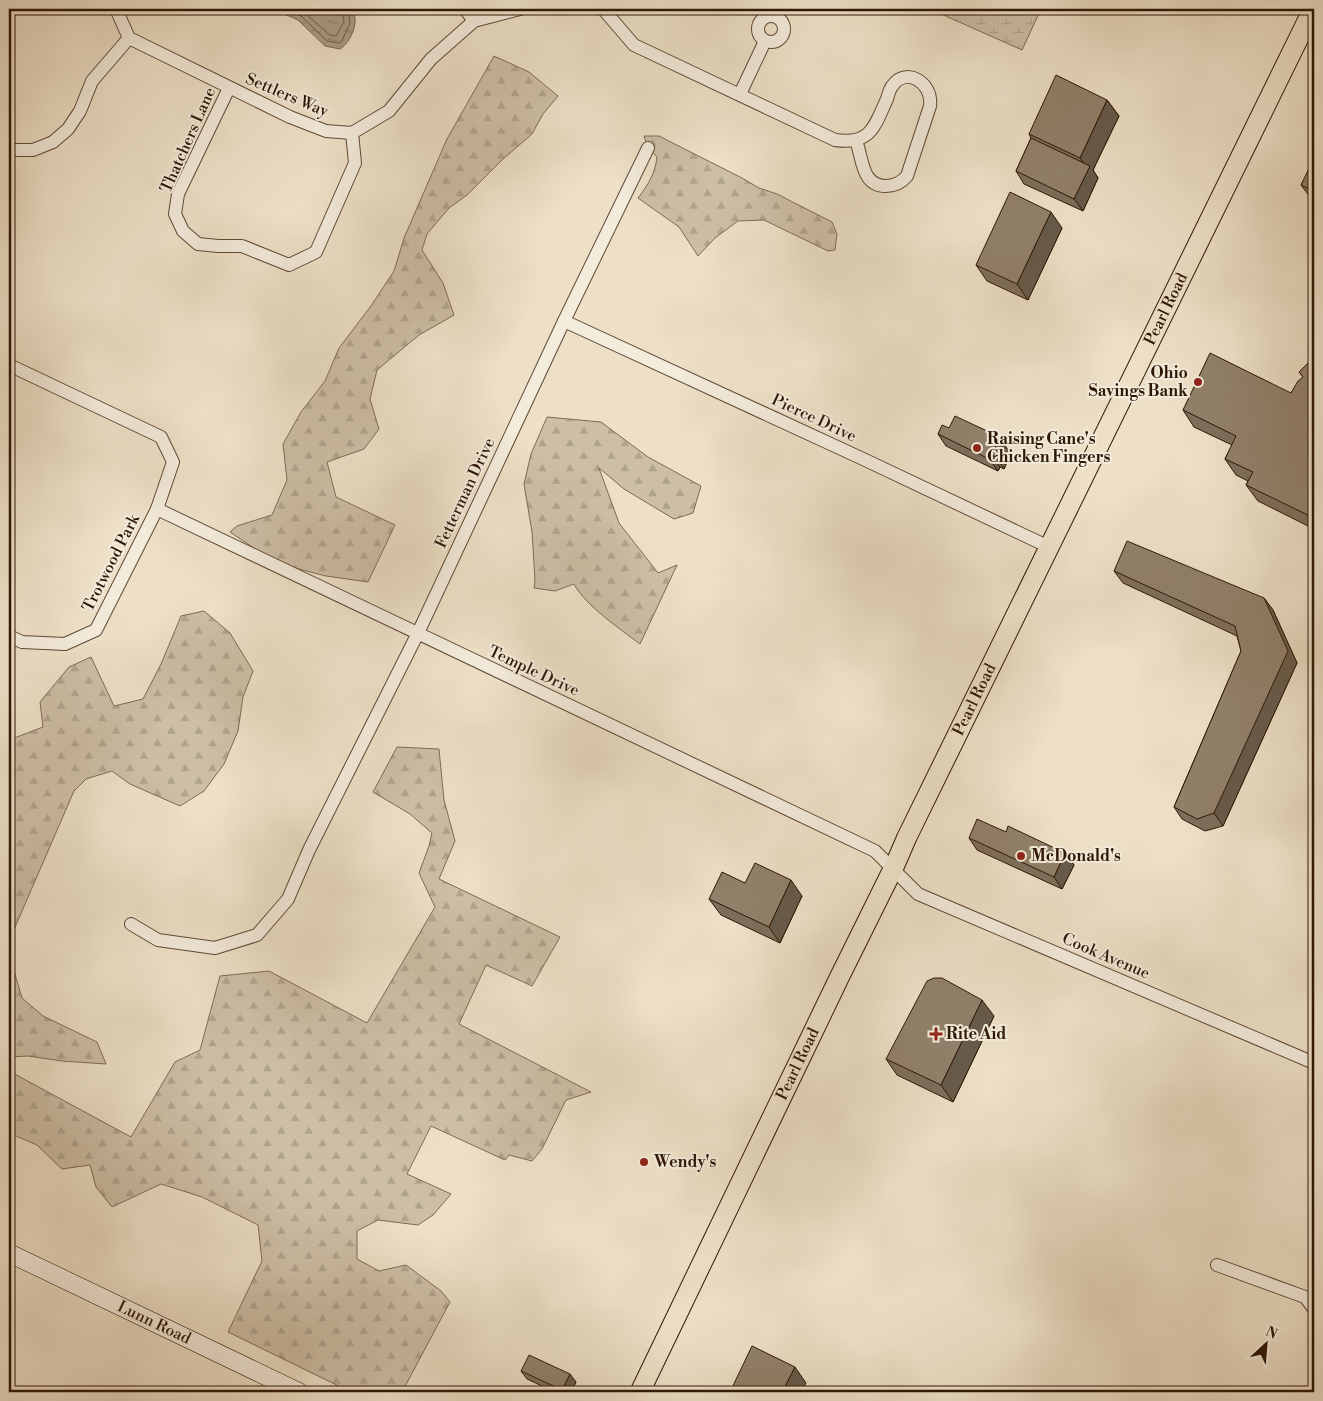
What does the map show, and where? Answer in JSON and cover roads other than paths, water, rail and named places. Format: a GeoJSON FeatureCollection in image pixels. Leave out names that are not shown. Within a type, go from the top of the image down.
{"type":"FeatureCollection","features":[{"type":"Feature","properties":{"kind":"main road","name":"Pearl Road"},"geometry":{"type":"LineString","coordinates":[[640,1392],[835,986],[894,868],[907,837],[1313,9]]}},
{"type":"Feature","properties":{"kind":"street"},"geometry":{"type":"LineString","coordinates":[[9,150],[33,150],[53,142],[68,129],[80,112],[92,81],[129,38],[116,9]]}},
{"type":"Feature","properties":{"kind":"street"},"geometry":{"type":"LineString","coordinates":[[465,9],[474,21]]}},
{"type":"Feature","properties":{"kind":"street"},"geometry":{"type":"LineString","coordinates":[[352,132],[389,112],[431,59],[474,21],[520,9]]}},
{"type":"Feature","properties":{"kind":"street"},"geometry":{"type":"LineString","coordinates":[[603,9],[634,44],[836,140],[856,141],[868,134],[875,125],[896,82],[909,78],[920,81],[926,87],[930,95],[930,106],[907,176],[901,182],[882,186],[868,179],[863,169],[856,141]]}},
{"type":"Feature","properties":{"kind":"street","name":"Settlers Way"},"geometry":{"type":"LineString","coordinates":[[129,38],[290,117],[326,131],[352,132]]}},
{"type":"Feature","properties":{"kind":"street"},"geometry":{"type":"LineString","coordinates":[[740,94],[765,41]]}},
{"type":"Feature","properties":{"kind":"street","name":"Thatchers Lane"},"geometry":{"type":"LineString","coordinates":[[229,88],[178,194],[175,214],[182,231],[198,244],[242,246],[289,265],[316,252],[355,163],[352,132]]}},
{"type":"Feature","properties":{"kind":"street","name":"Fetterman Drive"},"geometry":{"type":"LineString","coordinates":[[131,924],[158,940],[215,948],[257,935],[288,899],[309,850],[418,633],[564,321],[648,148]]}},
{"type":"Feature","properties":{"kind":"street","name":"Pierce Drive"},"geometry":{"type":"LineString","coordinates":[[564,321],[1049,546]]}},
{"type":"Feature","properties":{"kind":"street","name":"Trotwood Park"},"geometry":{"type":"LineString","coordinates":[[9,365],[161,437],[173,462],[157,509],[96,630],[65,644],[22,642],[9,636]]}},
{"type":"Feature","properties":{"kind":"street","name":"Temple Drive"},"geometry":{"type":"LineString","coordinates":[[157,509],[875,851],[894,868]]}},
{"type":"Feature","properties":{"kind":"street","name":"Cook Avenue"},"geometry":{"type":"LineString","coordinates":[[894,868],[918,894],[1314,1062]]}},
{"type":"Feature","properties":{"kind":"street","name":"Lunn Road"},"geometry":{"type":"LineString","coordinates":[[9,1253],[299,1392]]}},
{"type":"Feature","properties":{"kind":"street"},"geometry":{"type":"LineString","coordinates":[[1217,1265],[1304,1297],[1314,1309]]}},
{"type":"Feature","properties":{"kind":"water"},"geometry":{"type":"Polygon","coordinates":[[[273,9],[351,9],[354,14],[355,25],[348,41],[340,49],[325,46],[298,20],[273,9]]]}},
{"type":"Feature","properties":{"kind":"place","name":"Ohio Savings Bank"},"geometry":{"type":"Point","coordinates":[1198,382]}},
{"type":"Feature","properties":{"kind":"place","name":"Raising Cane's Chicken Fingers"},"geometry":{"type":"Point","coordinates":[977,448]}},
{"type":"Feature","properties":{"kind":"place","name":"McDonald's"},"geometry":{"type":"Point","coordinates":[1021,856]}},
{"type":"Feature","properties":{"kind":"place","name":"Rite Aid"},"geometry":{"type":"Point","coordinates":[936,1034]}},
{"type":"Feature","properties":{"kind":"place","name":"Wendy's"},"geometry":{"type":"Point","coordinates":[644,1162]}}]}
